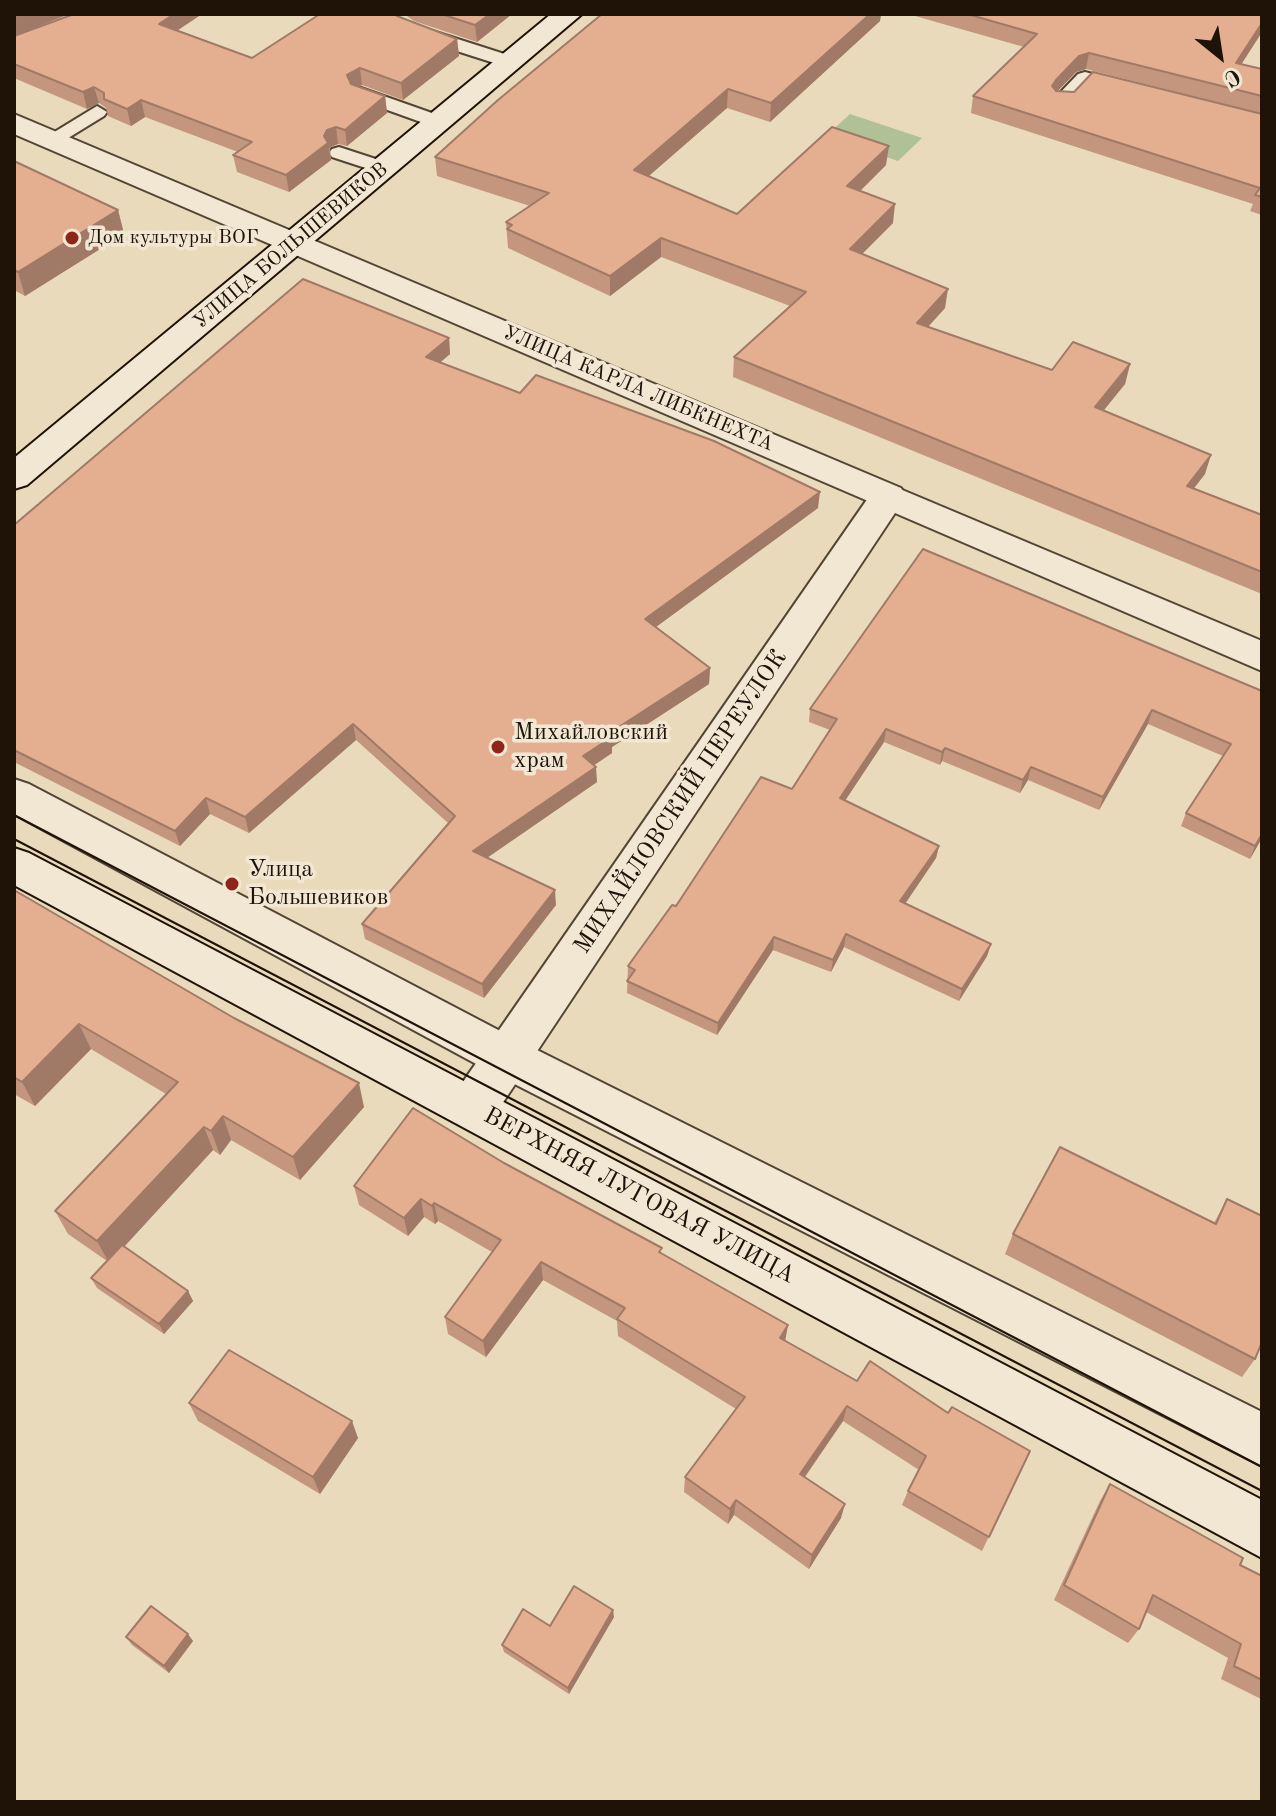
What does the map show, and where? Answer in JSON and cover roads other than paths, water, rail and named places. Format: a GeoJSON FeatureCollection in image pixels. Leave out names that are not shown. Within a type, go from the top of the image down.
{"type":"FeatureCollection","features":[{"type":"Feature","properties":{"kind":"street","name":"УЛИЦА БОЛЬШЕВИКОВ"},"geometry":{"type":"LineString","coordinates":[[14,477],[568,14]]}},
{"type":"Feature","properties":{"kind":"street","name":"УЛИЦА КАРЛА ЛИБКНЕХТА"},"geometry":{"type":"LineString","coordinates":[[14,123],[1262,657]]}},
{"type":"Feature","properties":{"kind":"street","name":"МИХАЙЛОВСКИЙ ПЕРЕУЛОК"},"geometry":{"type":"LineString","coordinates":[[473,1107],[888,496]]}},
{"type":"Feature","properties":{"kind":"street"},"geometry":{"type":"LineString","coordinates":[[14,795],[508,1058],[1262,1440]]}},
{"type":"Feature","properties":{"kind":"street","name":"ВЕРХНЯЯ ЛУГОВАЯ УЛИЦА"},"geometry":{"type":"LineString","coordinates":[[14,865],[1262,1530]]}},
{"type":"Feature","properties":{"kind":"lane"},"geometry":{"type":"LineString","coordinates":[[398,22],[503,68]]}},
{"type":"Feature","properties":{"kind":"lane"},"geometry":{"type":"LineString","coordinates":[[454,59],[503,68]]}},
{"type":"Feature","properties":{"kind":"lane"},"geometry":{"type":"LineString","coordinates":[[1062,102],[1085,78],[1144,93]]}},
{"type":"Feature","properties":{"kind":"lane"},"geometry":{"type":"LineString","coordinates":[[361,94],[439,122]]}},
{"type":"Feature","properties":{"kind":"lane"},"geometry":{"type":"LineString","coordinates":[[53,139],[97,112]]}},
{"type":"Feature","properties":{"kind":"lane"},"geometry":{"type":"LineString","coordinates":[[339,153],[384,168]]}},
{"type":"Feature","properties":{"kind":"tram line"},"geometry":{"type":"LineString","coordinates":[[14,815],[1262,1467]]}},
{"type":"Feature","properties":{"kind":"tram line"},"geometry":{"type":"LineString","coordinates":[[14,839],[1262,1491]]}},
{"type":"Feature","properties":{"kind":"place","name":"Дом культуры ВОГ"},"geometry":{"type":"Point","coordinates":[72,238]}},
{"type":"Feature","properties":{"kind":"place","name":"Михайловский храм"},"geometry":{"type":"Point","coordinates":[498,747]}},
{"type":"Feature","properties":{"kind":"place","name":"Улица Большевиков"},"geometry":{"type":"Point","coordinates":[232,884]}}]}
